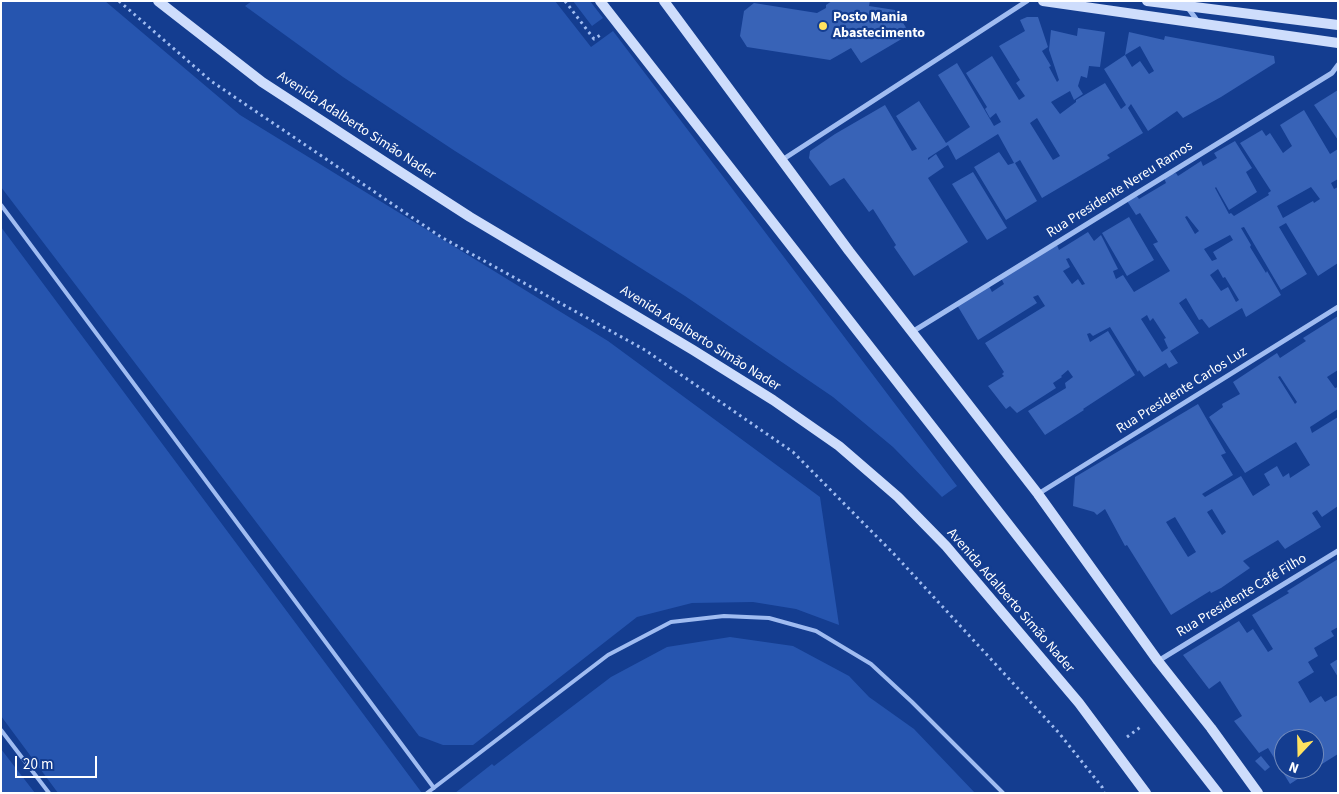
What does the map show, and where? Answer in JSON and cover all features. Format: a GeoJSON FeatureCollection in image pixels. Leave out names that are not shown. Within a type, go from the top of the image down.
{"type":"FeatureCollection","features":[{"type":"Feature","properties":{"kind":"main road","name":"Avenida Adalberto Simão Nader"},"geometry":{"type":"LineString","coordinates":[[158,1],[262,82],[470,217],[773,400],[839,446],[898,497],[946,546],[1079,703],[1146,793]]}},
{"type":"Feature","properties":{"kind":"main road"},"geometry":{"type":"LineString","coordinates":[[600,1],[1218,793]]}},
{"type":"Feature","properties":{"kind":"main road"},"geometry":{"type":"LineString","coordinates":[[664,1],[912,332],[1038,494],[1158,661],[1211,728],[1258,793]]}},
{"type":"Feature","properties":{"kind":"main road"},"geometry":{"type":"LineString","coordinates":[[1043,1],[1338,43]]}},
{"type":"Feature","properties":{"kind":"main road"},"geometry":{"type":"LineString","coordinates":[[1147,1],[1186,4],[1338,25]]}},
{"type":"Feature","properties":{"kind":"street"},"geometry":{"type":"LineString","coordinates":[[782,160],[1027,1]]}},
{"type":"Feature","properties":{"kind":"street"},"geometry":{"type":"LineString","coordinates":[[1186,4],[1200,23]]}},
{"type":"Feature","properties":{"kind":"street","name":"Rua Presidente Nereu Ramos"},"geometry":{"type":"LineString","coordinates":[[912,332],[1332,73],[1338,65]]}},
{"type":"Feature","properties":{"kind":"street","name":"Rua Presidente Carlos Luz"},"geometry":{"type":"LineString","coordinates":[[1038,494],[1338,307]]}},
{"type":"Feature","properties":{"kind":"street","name":"Rua Presidente Café Filho"},"geometry":{"type":"LineString","coordinates":[[1158,661],[1338,551]]}},
{"type":"Feature","properties":{"kind":"lane"},"geometry":{"type":"LineString","coordinates":[[1,205],[434,788]]}},
{"type":"Feature","properties":{"kind":"lane"},"geometry":{"type":"LineString","coordinates":[[427,793],[608,655],[671,622],[724,616],[769,618],[816,631],[871,664],[1003,793]]}},
{"type":"Feature","properties":{"kind":"lane"},"geometry":{"type":"LineString","coordinates":[[1,730],[49,793]]}},
{"type":"Feature","properties":{"kind":"path"},"geometry":{"type":"LineString","coordinates":[[119,1],[211,81],[441,237],[645,350],[793,452],[894,554],[1039,712],[1102,787],[1104,793]]}},
{"type":"Feature","properties":{"kind":"path"},"geometry":{"type":"LineString","coordinates":[[565,1],[594,39],[618,24]]}},
{"type":"Feature","properties":{"kind":"shaded area"},"geometry":{"type":"Polygon","coordinates":[[[1,1],[105,1],[240,115],[608,341],[820,497],[839,625],[796,609],[753,602],[692,603],[637,617],[473,745],[443,745],[419,736],[1,187],[1,1]]]}},
{"type":"Feature","properties":{"kind":"shaded area"},"geometry":{"type":"Polygon","coordinates":[[[252,1],[555,1],[591,47],[613,31],[957,486],[942,497],[893,447],[833,397],[685,296],[455,151],[343,77],[245,6],[252,1]]]}},
{"type":"Feature","properties":{"kind":"shaded area"},"geometry":{"type":"Polygon","coordinates":[[[573,1],[590,1],[603,18],[592,26],[573,1]]]}},
{"type":"Feature","properties":{"kind":"shaded area"},"geometry":{"type":"Polygon","coordinates":[[[1,227],[422,793],[58,793],[1,716],[1,227]]]}},
{"type":"Feature","properties":{"kind":"shaded area"},"geometry":{"type":"Polygon","coordinates":[[[730,637],[793,646],[849,676],[869,697],[914,729],[975,793],[455,793],[492,764],[494,766],[611,677],[667,647],[730,637]]]}},
{"type":"Feature","properties":{"kind":"shaded area"},"geometry":{"type":"Polygon","coordinates":[[[1,749],[35,793],[1,793],[1,749]]]}},
{"type":"Feature","properties":{"kind":"building","name":"Posto Mania Abastecimento"},"geometry":{"type":"Polygon","coordinates":[[[832,1],[870,1],[869,6],[895,10],[910,34],[861,63],[851,48],[830,60],[747,47],[740,36],[744,11],[754,3],[817,13],[826,8],[826,5],[832,1]]]}},
{"type":"Feature","properties":{"kind":"building"},"geometry":{"type":"Polygon","coordinates":[[[1027,17],[1038,17],[1048,47],[1042,51],[1051,66],[1049,67],[1057,82],[1059,80],[1049,50],[1051,30],[1077,36],[1078,28],[1105,32],[1100,67],[1089,66],[1087,78],[1081,76],[1078,86],[1083,94],[1074,100],[1070,91],[1051,102],[1060,114],[1076,102],[1076,100],[1105,83],[1121,109],[1126,105],[1104,69],[1125,55],[1129,32],[1164,40],[1165,36],[1274,56],[1275,63],[1183,118],[1177,111],[1148,131],[1131,104],[1128,108],[1143,133],[1107,155],[1110,158],[1042,198],[1020,160],[1015,163],[1037,201],[1006,220],[974,167],[999,152],[1008,165],[1014,163],[998,134],[956,160],[948,145],[928,158],[928,160],[936,154],[944,167],[928,178],[968,242],[914,276],[894,247],[896,245],[873,209],[869,212],[844,178],[830,186],[809,158],[810,151],[885,105],[912,151],[917,149],[896,116],[919,101],[946,143],[970,127],[938,75],[957,63],[994,126],[1001,122],[996,113],[990,118],[985,109],[987,107],[966,73],[992,56],[1019,100],[1025,96],[1016,83],[1020,80],[999,46],[1025,31],[1020,20],[1027,17]],[[1140,46],[1125,55],[1132,67],[1140,61],[1149,74],[1154,71],[1140,46]],[[1037,118],[1030,123],[1053,160],[1060,156],[1037,118]]]}},
{"type":"Feature","properties":{"kind":"building"},"geometry":{"type":"Polygon","coordinates":[[[1338,90],[1338,140],[1314,105],[1338,90]]]}},
{"type":"Feature","properties":{"kind":"building"},"geometry":{"type":"Polygon","coordinates":[[[1304,110],[1330,154],[1338,149],[1338,179],[1331,183],[1334,189],[1338,187],[1338,263],[1318,276],[1286,223],[1279,227],[1307,274],[1281,290],[1244,227],[1241,228],[1251,245],[1250,247],[1281,295],[1246,317],[1242,308],[1209,328],[1202,319],[1199,320],[1186,298],[1179,303],[1199,333],[1170,351],[1178,363],[1169,368],[1166,363],[1144,377],[1139,370],[1138,372],[1110,327],[1093,336],[1090,333],[1087,334],[1090,342],[1108,331],[1135,375],[1045,435],[1028,411],[1066,388],[1065,383],[1073,377],[1068,370],[1053,383],[1056,388],[1017,413],[1010,406],[1006,409],[988,386],[1004,376],[1002,374],[1004,372],[985,343],[1045,306],[1038,295],[1033,297],[1037,303],[978,340],[957,305],[989,286],[992,292],[1004,284],[1001,278],[1057,245],[1059,250],[1088,232],[1094,241],[1101,235],[1118,269],[1113,271],[1116,279],[1123,275],[1134,292],[1170,271],[1153,244],[1158,242],[1140,213],[1136,215],[1127,201],[1136,195],[1139,199],[1166,183],[1164,178],[1172,174],[1176,173],[1178,176],[1201,161],[1203,166],[1217,158],[1214,153],[1235,141],[1252,168],[1246,172],[1257,192],[1229,210],[1215,188],[1229,214],[1231,213],[1234,216],[1269,195],[1268,193],[1271,191],[1240,143],[1262,130],[1266,136],[1270,133],[1283,153],[1292,146],[1280,125],[1304,110]],[[1311,187],[1277,206],[1283,218],[1320,199],[1311,187]],[[1187,216],[1185,217],[1195,234],[1199,231],[1187,216]],[[1230,235],[1204,249],[1212,261],[1217,259],[1213,252],[1233,240],[1230,235]],[[1069,258],[1066,259],[1070,267],[1063,271],[1072,284],[1078,279],[1082,285],[1085,284],[1069,258]],[[1218,269],[1210,275],[1221,291],[1228,287],[1236,302],[1239,300],[1218,269]],[[1147,315],[1141,319],[1162,352],[1168,348],[1164,339],[1166,338],[1153,318],[1150,321],[1147,315]]]}},
{"type":"Feature","properties":{"kind":"building"},"geometry":{"type":"Polygon","coordinates":[[[973,172],[1007,228],[987,240],[952,184],[973,172]]]}},
{"type":"Feature","properties":{"kind":"building"},"geometry":{"type":"Polygon","coordinates":[[[1129,217],[1154,260],[1127,276],[1102,233],[1129,217]]]}},
{"type":"Feature","properties":{"kind":"building"},"geometry":{"type":"Polygon","coordinates":[[[1338,316],[1338,370],[1327,377],[1335,388],[1338,387],[1338,409],[1310,427],[1312,433],[1338,417],[1338,506],[1322,517],[1317,510],[1312,513],[1321,527],[1285,549],[1278,540],[1243,561],[1250,568],[1221,588],[1211,593],[1210,591],[1171,615],[1127,545],[1125,546],[1105,509],[1097,515],[1094,512],[1073,506],[1075,477],[1198,404],[1226,453],[1221,455],[1233,475],[1202,494],[1205,497],[1241,476],[1253,496],[1270,485],[1264,474],[1277,466],[1283,477],[1289,473],[1290,478],[1310,465],[1296,442],[1245,473],[1209,417],[1223,407],[1222,404],[1240,394],[1233,382],[1277,353],[1280,358],[1306,341],[1303,338],[1338,316]],[[1280,376],[1278,377],[1295,404],[1297,402],[1280,376]],[[1212,509],[1207,512],[1222,535],[1226,532],[1212,509]],[[1175,517],[1166,522],[1188,557],[1196,552],[1175,517]]]}},
{"type":"Feature","properties":{"kind":"building"},"geometry":{"type":"Polygon","coordinates":[[[1338,559],[1338,627],[1331,631],[1334,636],[1314,648],[1318,656],[1308,662],[1314,672],[1298,682],[1310,703],[1321,696],[1325,702],[1338,695],[1338,754],[1324,763],[1324,729],[1274,729],[1274,758],[1268,748],[1259,753],[1234,721],[1242,716],[1220,681],[1209,689],[1183,655],[1239,621],[1247,633],[1253,629],[1268,652],[1273,649],[1252,615],[1289,593],[1287,591],[1338,559]]]}},
{"type":"Feature","properties":{"kind":"building"},"geometry":{"type":"Polygon","coordinates":[[[1338,659],[1338,677],[1330,664],[1338,659]]]}},
{"type":"Feature","properties":{"kind":"building"},"geometry":{"type":"Polygon","coordinates":[[[1261,756],[1270,767],[1265,771],[1255,761],[1261,756]]]}},
{"type":"Feature","properties":{"kind":"building"},"geometry":{"type":"Polygon","coordinates":[[[1287,779],[1298,779],[1290,784],[1287,779]]]}},
{"type":"Feature","properties":{"kind":"place","name":"Posto Mania Abastecimento"},"geometry":{"type":"Point","coordinates":[823,26]}}]}
